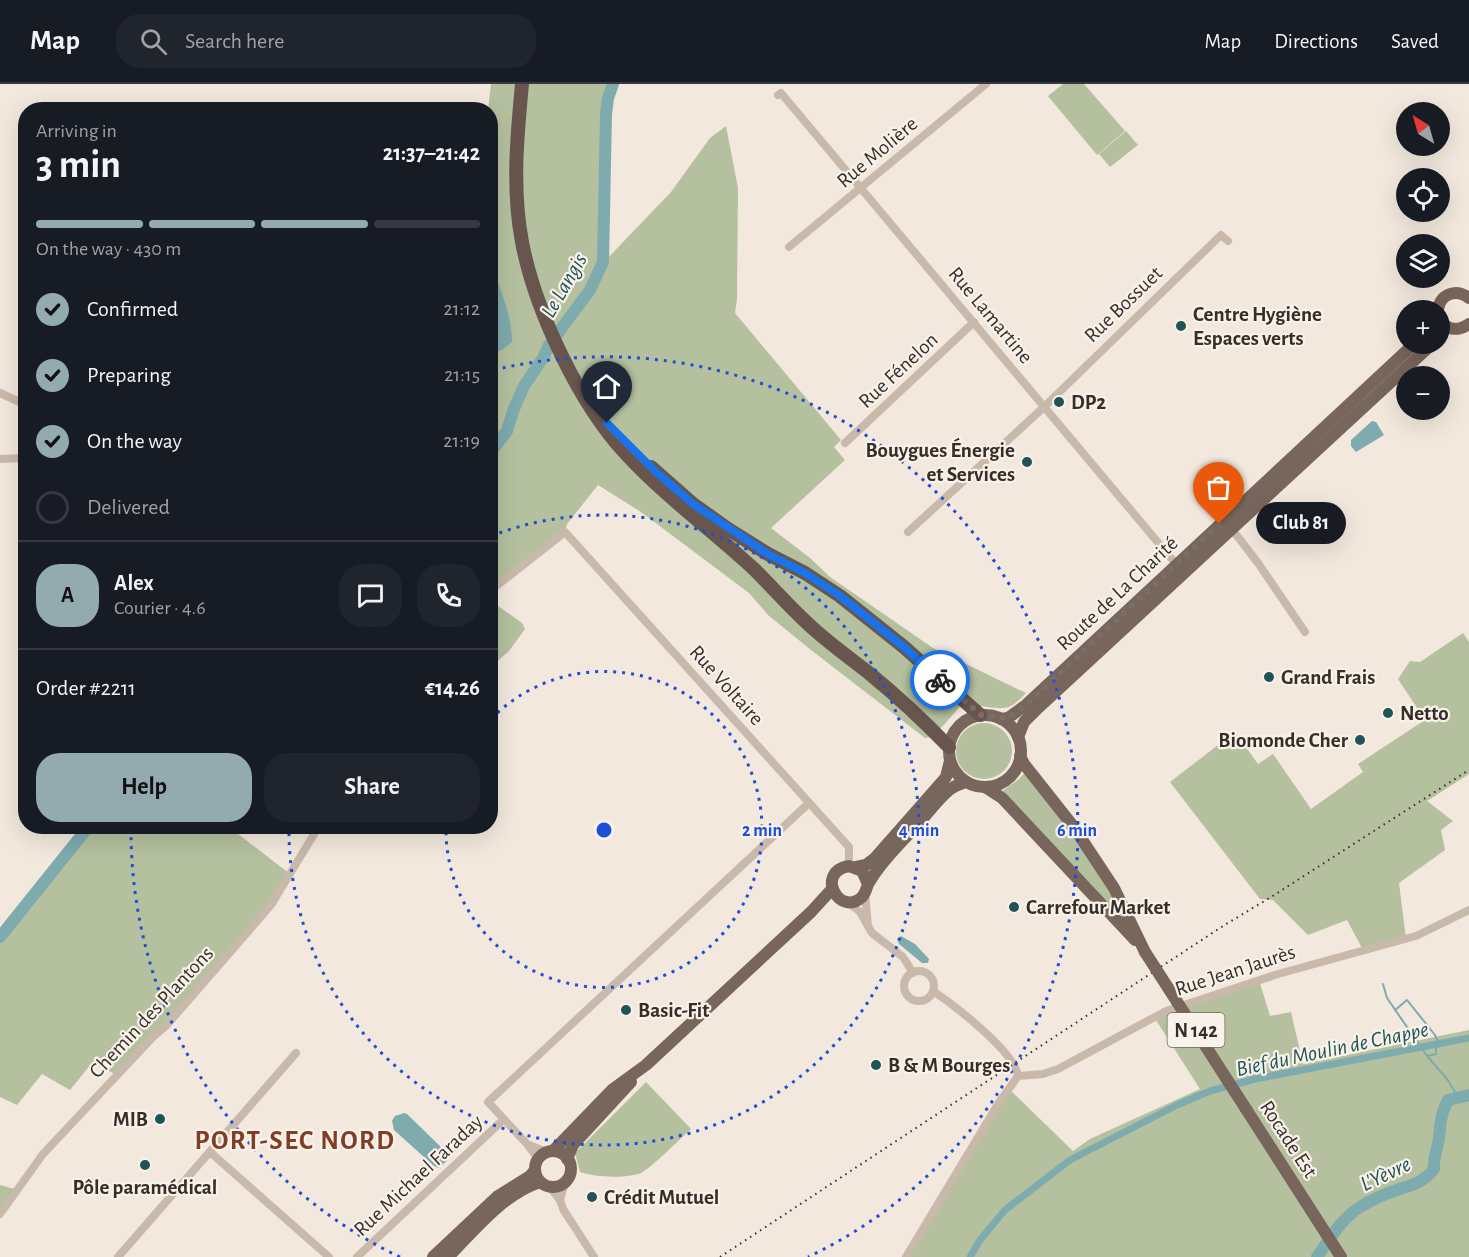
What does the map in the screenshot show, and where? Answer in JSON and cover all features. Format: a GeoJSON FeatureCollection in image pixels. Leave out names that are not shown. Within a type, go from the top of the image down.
{"type":"FeatureCollection","features":[{"type":"Feature","properties":{"kind":"highway"},"geometry":{"type":"LineString","coordinates":[[522,84],[516,152],[521,240],[531,281],[547,323],[558,348],[592,408],[625,454],[658,486],[755,571],[816,631],[901,701],[949,754]]}},
{"type":"Feature","properties":{"kind":"highway"},"geometry":{"type":"LineString","coordinates":[[592,408],[655,471],[693,504],[768,554],[805,573],[840,596],[904,647],[981,715]]}},
{"type":"Feature","properties":{"kind":"main road"},"geometry":{"type":"LineString","coordinates":[[1443,300],[1447,295],[1458,292],[1468,295]]}},
{"type":"Feature","properties":{"kind":"main road"},"geometry":{"type":"LineString","coordinates":[[1450,329],[1459,330],[1468,326]]}},
{"type":"Feature","properties":{"kind":"main road","name":"Route de La Charité"},"geometry":{"type":"LineString","coordinates":[[1001,719],[1008,718],[1026,705],[1403,354]]}},
{"type":"Feature","properties":{"kind":"main road","name":"Route de La Charité"},"geometry":{"type":"LineString","coordinates":[[1018,737],[1024,722],[1038,708],[1421,354]]}},
{"type":"Feature","properties":{"kind":"main road"},"geometry":{"type":"LineString","coordinates":[[840,896],[834,876],[839,869],[866,865],[885,847],[946,777],[949,754],[952,735],[959,725],[969,718],[991,715],[1009,723],[1018,737],[1020,756],[1018,766],[1005,781],[985,787],[966,782],[956,773],[949,754]]}},
{"type":"Feature","properties":{"kind":"main road","name":"Rocade Est"},"geometry":{"type":"LineString","coordinates":[[1020,756],[1073,826],[1114,888],[1145,952],[1340,1255]]}},
{"type":"Feature","properties":{"kind":"main road"},"geometry":{"type":"LineString","coordinates":[[448,1257],[497,1208],[544,1167],[613,1089],[645,1065],[811,912],[840,896],[857,900],[880,866],[948,791],[966,782]]}},
{"type":"Feature","properties":{"kind":"main road","name":"Rocade Est"},"geometry":{"type":"LineString","coordinates":[[985,787],[1002,798],[1145,952]]}},
{"type":"Feature","properties":{"kind":"main road"},"geometry":{"type":"LineString","coordinates":[[851,867],[865,874],[866,889]]}},
{"type":"Feature","properties":{"kind":"main road"},"geometry":{"type":"LineString","coordinates":[[567,1159],[573,1145],[621,1095],[645,1065]]}},
{"type":"Feature","properties":{"kind":"main road"},"geometry":{"type":"LineString","coordinates":[[433,1257],[498,1196],[561,1154],[567,1159],[570,1171],[565,1182],[557,1186],[544,1167]]}},
{"type":"Feature","properties":{"kind":"street","name":"Rue Molière"},"geometry":{"type":"LineString","coordinates":[[789,247],[986,84]]}},
{"type":"Feature","properties":{"kind":"street","name":"Rue Lamartine"},"geometry":{"type":"LineString","coordinates":[[778,95],[781,93],[1176,564]]}},
{"type":"Feature","properties":{"kind":"street","name":"Rue Bossuet"},"geometry":{"type":"LineString","coordinates":[[1044,407],[1221,235],[1228,241]]}},
{"type":"Feature","properties":{"kind":"street","name":"Rue Fénelon"},"geometry":{"type":"LineString","coordinates":[[845,443],[974,322]]}},
{"type":"Feature","properties":{"kind":"street"},"geometry":{"type":"LineString","coordinates":[[0,393],[18,401]]}},
{"type":"Feature","properties":{"kind":"street"},"geometry":{"type":"LineString","coordinates":[[908,532],[1044,407]]}},
{"type":"Feature","properties":{"kind":"street"},"geometry":{"type":"LineString","coordinates":[[0,459],[18,458]]}},
{"type":"Feature","properties":{"kind":"street"},"geometry":{"type":"LineString","coordinates":[[1231,528],[1305,632]]}},
{"type":"Feature","properties":{"kind":"street","name":"Rue Voltaire"},"geometry":{"type":"LineString","coordinates":[[498,585],[565,532],[849,847],[851,867]]}},
{"type":"Feature","properties":{"kind":"street"},"geometry":{"type":"LineString","coordinates":[[594,1257],[566,1215],[534,1149],[488,1102],[809,803]]}},
{"type":"Feature","properties":{"kind":"street","name":"Chemin des Plantons"},"geometry":{"type":"LineString","coordinates":[[0,1214],[43,1154],[153,1036],[166,1026],[271,905],[314,834]]}},
{"type":"Feature","properties":{"kind":"street"},"geometry":{"type":"LineString","coordinates":[[866,889],[868,926]]}},
{"type":"Feature","properties":{"kind":"street"},"geometry":{"type":"LineString","coordinates":[[840,896],[856,908],[872,933],[903,957],[913,973]]}},
{"type":"Feature","properties":{"kind":"street","name":"Rue Jean Jaurès"},"geometry":{"type":"LineString","coordinates":[[1018,1076],[1043,1074],[1058,1069],[1166,1011],[1278,974],[1416,936],[1469,910]]}},
{"type":"Feature","properties":{"kind":"street"},"geometry":{"type":"LineString","coordinates":[[918,971],[927,974],[933,981],[933,991],[928,999],[918,1001],[909,998],[906,994],[904,984],[909,975],[913,973],[918,971]]}},
{"type":"Feature","properties":{"kind":"street"},"geometry":{"type":"LineString","coordinates":[[906,1257],[998,1104],[1018,1076],[1013,1064],[992,1040],[958,1009],[933,991]]}},
{"type":"Feature","properties":{"kind":"street"},"geometry":{"type":"LineString","coordinates":[[118,1257],[296,1053]]}},
{"type":"Feature","properties":{"kind":"street","name":"Rue Michael Faraday"},"geometry":{"type":"LineString","coordinates":[[357,1257],[504,1120]]}},
{"type":"Feature","properties":{"kind":"street"},"geometry":{"type":"LineString","coordinates":[[210,1152],[329,1257]]}},
{"type":"Feature","properties":{"kind":"street"},"geometry":{"type":"LineString","coordinates":[[560,1200],[565,1182]]}},
{"type":"Feature","properties":{"kind":"green space"},"geometry":{"type":"Polygon","coordinates":[[[491,84],[613,84],[606,114],[604,262],[671,192],[710,138],[726,126],[738,188],[735,313],[841,440],[834,447],[845,460],[771,528],[810,558],[830,577],[933,648],[1026,693],[1017,702],[1009,707],[1001,708],[964,702],[933,737],[925,738],[768,615],[749,593],[641,512],[598,485],[567,524],[565,532],[498,585],[498,102],[489,102],[491,84]]]}},
{"type":"Feature","properties":{"kind":"green space"},"geometry":{"type":"Polygon","coordinates":[[[1063,84],[1084,84],[1125,131],[1097,155],[1048,96],[1063,84]]]}},
{"type":"Feature","properties":{"kind":"green space"},"geometry":{"type":"Polygon","coordinates":[[[1126,131],[1138,145],[1110,167],[1099,154],[1126,131]]]}},
{"type":"Feature","properties":{"kind":"green space"},"geometry":{"type":"Polygon","coordinates":[[[498,606],[522,623],[525,629],[509,651],[498,661],[498,606]]]}},
{"type":"Feature","properties":{"kind":"green space"},"geometry":{"type":"Polygon","coordinates":[[[1463,633],[1469,642],[1469,774],[1427,801],[1453,821],[1441,830],[1445,850],[1399,883],[1406,939],[1363,950],[1347,920],[1308,935],[1273,900],[1260,899],[1170,782],[1235,732],[1258,764],[1273,754],[1311,809],[1363,772],[1358,764],[1425,720],[1398,679],[1410,661],[1420,662],[1463,633]]]}},
{"type":"Feature","properties":{"kind":"green space"},"geometry":{"type":"Polygon","coordinates":[[[979,723],[989,723],[1004,731],[1010,740],[1012,751],[1010,762],[1004,771],[989,779],[979,779],[968,774],[961,767],[956,756],[956,746],[961,735],[968,728],[979,723]]]}},
{"type":"Feature","properties":{"kind":"green space"},"geometry":{"type":"Polygon","coordinates":[[[1026,771],[1061,815],[1122,909],[1113,914],[1001,792],[1026,771]]]}},
{"type":"Feature","properties":{"kind":"green space"},"geometry":{"type":"Polygon","coordinates":[[[83,834],[238,834],[290,874],[271,905],[117,1075],[92,1063],[70,1090],[42,1074],[17,1105],[0,1097],[0,937],[83,834]]]}},
{"type":"Feature","properties":{"kind":"green space"},"geometry":{"type":"Polygon","coordinates":[[[1259,980],[1270,1016],[1291,1012],[1303,1064],[1469,1030],[1469,1257],[906,1257],[1009,1089],[1073,1151],[1090,1139],[1200,1089],[1154,1017],[1259,980]]]}},
{"type":"Feature","properties":{"kind":"green space"},"geometry":{"type":"Polygon","coordinates":[[[646,1082],[691,1129],[641,1173],[610,1177],[580,1172],[575,1153],[646,1082]]]}},
{"type":"Feature","properties":{"kind":"green space"},"geometry":{"type":"Polygon","coordinates":[[[0,1185],[18,1190],[0,1214],[0,1185]]]}},
{"type":"Feature","properties":{"kind":"water"},"geometry":{"type":"Polygon","coordinates":[[[498,280],[512,332],[512,342],[498,351],[498,280]]]}},
{"type":"Feature","properties":{"kind":"water"},"geometry":{"type":"Polygon","coordinates":[[[1372,421],[1376,422],[1384,435],[1356,452],[1351,446],[1351,440],[1372,421]]]}},
{"type":"Feature","properties":{"kind":"water"},"geometry":{"type":"Polygon","coordinates":[[[901,936],[915,944],[929,959],[928,963],[922,963],[899,944],[897,939],[901,936]]]}},
{"type":"Feature","properties":{"kind":"water"},"geometry":{"type":"Polygon","coordinates":[[[404,1113],[446,1152],[447,1161],[438,1168],[394,1130],[392,1121],[395,1116],[404,1113]]]}},
{"type":"Feature","properties":{"kind":"waterway","name":"Le Langis"},"geometry":{"type":"LineString","coordinates":[[498,443],[507,431],[524,386],[549,345],[590,290],[603,262],[606,114],[613,84]]}},
{"type":"Feature","properties":{"kind":"waterway","name":"Le Langis"},"geometry":{"type":"LineString","coordinates":[[0,937],[83,834]]}},
{"type":"Feature","properties":{"kind":"waterway"},"geometry":{"type":"LineString","coordinates":[[1383,984],[1387,998],[1427,1056],[1447,1079],[1456,1097]]}},
{"type":"Feature","properties":{"kind":"waterway"},"geometry":{"type":"LineString","coordinates":[[1395,1010],[1407,1000],[1435,1035],[1439,1044]]}},
{"type":"Feature","properties":{"kind":"waterway","name":"Bief du Moulin de Chappe"},"geometry":{"type":"LineString","coordinates":[[970,1257],[980,1240],[1005,1210],[1070,1160],[1177,1105],[1210,1091],[1255,1079],[1469,1038]]}},
{"type":"Feature","properties":{"kind":"waterway"},"geometry":{"type":"LineString","coordinates":[[1427,1056],[1436,1054],[1436,1045]]}},
{"type":"Feature","properties":{"kind":"waterway","name":"L'Yèvre"},"geometry":{"type":"LineString","coordinates":[[1317,1257],[1336,1230],[1353,1212],[1381,1196],[1416,1183],[1434,1169],[1445,1106],[1448,1100],[1469,1095]]}},
{"type":"Feature","properties":{"kind":"railway"},"geometry":{"type":"LineString","coordinates":[[720,1257],[1223,926],[1469,770]]}},
{"type":"Feature","properties":{"kind":"way so far"},"geometry":{"type":"LineString","coordinates":[[940,680],[981,715],[1008,718],[1026,705],[1219,524]]}},
{"type":"Feature","properties":{"kind":"place","name":"Centre Hygiène Espaces verts"},"geometry":{"type":"Point","coordinates":[1181,326]}},
{"type":"Feature","properties":{"kind":"place","name":"DP2"},"geometry":{"type":"Point","coordinates":[1059,402]}},
{"type":"Feature","properties":{"kind":"place","name":"Bouygues Énergie et Services"},"geometry":{"type":"Point","coordinates":[1027,462]}},
{"type":"Feature","properties":{"kind":"place","name":"Club 81"},"geometry":{"type":"Point","coordinates":[1219,524]}},
{"type":"Feature","properties":{"kind":"place","name":"Grand Frais"},"geometry":{"type":"Point","coordinates":[1269,677]}},
{"type":"Feature","properties":{"kind":"place","name":"Netto"},"geometry":{"type":"Point","coordinates":[1388,713]}},
{"type":"Feature","properties":{"kind":"place","name":"Biomonde Cher"},"geometry":{"type":"Point","coordinates":[1360,740]}},
{"type":"Feature","properties":{"kind":"place","name":"Carrefour Market"},"geometry":{"type":"Point","coordinates":[1014,907]}},
{"type":"Feature","properties":{"kind":"place","name":"Basic-Fit"},"geometry":{"type":"Point","coordinates":[626,1010]}},
{"type":"Feature","properties":{"kind":"place","name":"B & M Bourges"},"geometry":{"type":"Point","coordinates":[876,1065]}},
{"type":"Feature","properties":{"kind":"place","name":"MIB"},"geometry":{"type":"Point","coordinates":[160,1119]}},
{"type":"Feature","properties":{"kind":"place","name":"Pôle paramédical"},"geometry":{"type":"Point","coordinates":[145,1165]}},
{"type":"Feature","properties":{"kind":"place","name":"Crédit Mutuel"},"geometry":{"type":"Point","coordinates":[592,1197]}},
{"type":"Feature","properties":{"kind":"district","name":"PORT-SEC NORD"},"geometry":{"type":"Point","coordinates":[295,1140]}},
{"type":"Feature","properties":{"kind":"route"},"geometry":{"type":"LineString","coordinates":[[607,423],[655,471],[693,504],[728,529],[840,596],[904,647],[940,680]]}}]}
